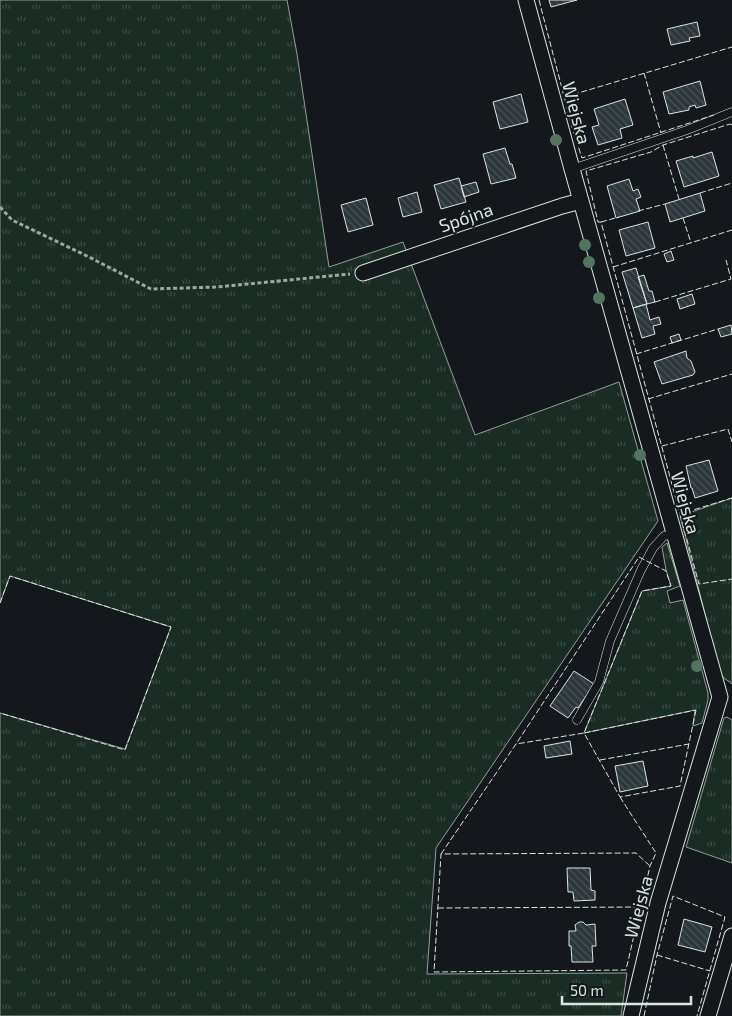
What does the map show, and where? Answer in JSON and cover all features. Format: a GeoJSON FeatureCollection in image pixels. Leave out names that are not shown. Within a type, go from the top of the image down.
{"type":"FeatureCollection","features":[{"type":"Feature","properties":{"kind":"street","name":"Wiejska"},"geometry":{"type":"LineString","coordinates":[[526,0],[674,534],[728,699],[658,903],[631,1016]]}},
{"type":"Feature","properties":{"kind":"street","name":"Spójna"},"geometry":{"type":"LineString","coordinates":[[363,273],[581,201]]}},
{"type":"Feature","properties":{"kind":"street"},"geometry":{"type":"LineString","coordinates":[[708,1016],[732,936]]}},
{"type":"Feature","properties":{"kind":"lane"},"geometry":{"type":"LineString","coordinates":[[572,169],[688,130],[732,112]]}},
{"type":"Feature","properties":{"kind":"lane"},"geometry":{"type":"LineString","coordinates":[[578,720],[599,682],[610,641],[641,570],[653,548],[664,536],[674,534]]}},
{"type":"Feature","properties":{"kind":"path"},"geometry":{"type":"LineString","coordinates":[[0,206],[12,220],[151,289],[217,287],[363,273]]}},
{"type":"Feature","properties":{"kind":"green space"},"geometry":{"type":"Polygon","coordinates":[[[0,0],[287,0],[329,267],[403,242],[475,435],[619,382],[658,521],[436,848],[427,974],[627,973],[621,1016],[0,1016],[0,713],[125,749],[171,627],[10,576],[0,603],[0,0]]]}},
{"type":"Feature","properties":{"kind":"green space"},"geometry":{"type":"Polygon","coordinates":[[[732,498],[732,684],[720,673],[680,516],[732,498]]]}},
{"type":"Feature","properties":{"kind":"green space"},"geometry":{"type":"Polygon","coordinates":[[[667,543],[680,586],[667,591],[670,603],[683,600],[708,693],[702,723],[693,726],[695,710],[584,733],[642,591],[671,586],[662,547],[667,543]]]}},
{"type":"Feature","properties":{"kind":"green space"},"geometry":{"type":"Polygon","coordinates":[[[727,717],[732,720],[732,863],[686,847],[724,718],[727,717]]]}},
{"type":"Feature","properties":{"kind":"building"},"geometry":{"type":"Polygon","coordinates":[[[549,0],[577,0],[551,7],[549,0]]]}},
{"type":"Feature","properties":{"kind":"building"},"geometry":{"type":"Polygon","coordinates":[[[697,22],[700,36],[689,38],[690,41],[671,45],[667,29],[697,22]]]}},
{"type":"Feature","properties":{"kind":"building"},"geometry":{"type":"Polygon","coordinates":[[[700,81],[706,105],[696,108],[695,105],[689,107],[689,110],[669,114],[663,92],[700,81]]]}},
{"type":"Feature","properties":{"kind":"building"},"geometry":{"type":"Polygon","coordinates":[[[521,94],[528,122],[500,129],[493,102],[521,94]]]}},
{"type":"Feature","properties":{"kind":"building"},"geometry":{"type":"Polygon","coordinates":[[[625,99],[633,125],[620,129],[622,138],[598,145],[592,127],[599,125],[594,109],[625,99]]]}},
{"type":"Feature","properties":{"kind":"building"},"geometry":{"type":"Polygon","coordinates":[[[505,148],[516,178],[491,184],[483,154],[505,148]]]}},
{"type":"Feature","properties":{"kind":"building"},"geometry":{"type":"Polygon","coordinates":[[[712,152],[719,176],[684,187],[676,161],[712,152]]]}},
{"type":"Feature","properties":{"kind":"building"},"geometry":{"type":"Polygon","coordinates":[[[459,178],[466,202],[441,209],[434,185],[459,178]]]}},
{"type":"Feature","properties":{"kind":"building"},"geometry":{"type":"Polygon","coordinates":[[[629,179],[633,191],[638,189],[641,197],[636,199],[640,211],[616,218],[607,186],[629,179]]]}},
{"type":"Feature","properties":{"kind":"building"},"geometry":{"type":"Polygon","coordinates":[[[476,182],[479,192],[464,197],[461,186],[476,182]]]}},
{"type":"Feature","properties":{"kind":"building"},"geometry":{"type":"Polygon","coordinates":[[[417,192],[422,212],[403,217],[398,198],[417,192]]]}},
{"type":"Feature","properties":{"kind":"building"},"geometry":{"type":"Polygon","coordinates":[[[700,193],[705,211],[670,222],[665,204],[700,193]]]}},
{"type":"Feature","properties":{"kind":"building"},"geometry":{"type":"Polygon","coordinates":[[[366,198],[373,225],[348,232],[341,205],[366,198]]]}},
{"type":"Feature","properties":{"kind":"building"},"geometry":{"type":"Polygon","coordinates":[[[648,222],[655,248],[626,256],[619,230],[648,222]]]}},
{"type":"Feature","properties":{"kind":"building"},"geometry":{"type":"Polygon","coordinates":[[[671,251],[674,260],[667,262],[664,254],[671,251]]]}},
{"type":"Feature","properties":{"kind":"building"},"geometry":{"type":"Polygon","coordinates":[[[636,268],[647,304],[633,308],[622,272],[636,268]]]}},
{"type":"Feature","properties":{"kind":"building"},"geometry":{"type":"Polygon","coordinates":[[[644,275],[655,302],[647,304],[638,277],[644,275]]]}},
{"type":"Feature","properties":{"kind":"building"},"geometry":{"type":"Polygon","coordinates":[[[692,294],[695,304],[680,309],[677,299],[692,294]]]}},
{"type":"Feature","properties":{"kind":"building"},"geometry":{"type":"Polygon","coordinates":[[[646,304],[650,320],[659,317],[661,324],[653,326],[655,334],[642,338],[633,308],[646,304]]]}},
{"type":"Feature","properties":{"kind":"building"},"geometry":{"type":"Polygon","coordinates":[[[731,325],[732,334],[721,337],[718,329],[731,325]]]}},
{"type":"Feature","properties":{"kind":"building"},"geometry":{"type":"Polygon","coordinates":[[[679,334],[681,340],[672,343],[670,337],[679,334]]]}},
{"type":"Feature","properties":{"kind":"building"},"geometry":{"type":"Polygon","coordinates":[[[686,351],[687,358],[691,361],[695,372],[693,375],[662,384],[654,362],[686,351]]]}},
{"type":"Feature","properties":{"kind":"building"},"geometry":{"type":"Polygon","coordinates":[[[709,460],[718,491],[695,498],[686,466],[709,460]]]}},
{"type":"Feature","properties":{"kind":"building"},"geometry":{"type":"Polygon","coordinates":[[[574,671],[594,684],[578,708],[576,707],[568,718],[550,706],[574,671]]]}},
{"type":"Feature","properties":{"kind":"building"},"geometry":{"type":"Polygon","coordinates":[[[570,741],[572,754],[546,758],[544,746],[570,741]]]}},
{"type":"Feature","properties":{"kind":"building"},"geometry":{"type":"Polygon","coordinates":[[[643,761],[648,786],[620,792],[615,766],[643,761]]]}},
{"type":"Feature","properties":{"kind":"building"},"geometry":{"type":"Polygon","coordinates":[[[567,868],[590,868],[591,890],[595,891],[595,900],[574,901],[573,892],[568,892],[567,868]]]}},
{"type":"Feature","properties":{"kind":"building"},"geometry":{"type":"Polygon","coordinates":[[[684,919],[712,927],[705,952],[678,945],[684,919]]]}},
{"type":"Feature","properties":{"kind":"building"},"geometry":{"type":"Polygon","coordinates":[[[583,922],[586,925],[595,924],[596,946],[592,946],[593,962],[572,962],[569,931],[576,931],[575,925],[583,922]]]}},
{"type":"Feature","properties":{"kind":"fence"},"geometry":{"type":"LineString","coordinates":[[539,0],[572,127],[582,158],[714,115]]}},
{"type":"Feature","properties":{"kind":"fence"},"geometry":{"type":"LineString","coordinates":[[565,97],[732,47]]}},
{"type":"Feature","properties":{"kind":"fence"},"geometry":{"type":"LineString","coordinates":[[644,73],[661,133]]}},
{"type":"Feature","properties":{"kind":"fence"},"geometry":{"type":"LineString","coordinates":[[732,125],[730,124],[663,145],[651,152],[586,171],[598,222],[601,222],[680,514],[732,498]]}},
{"type":"Feature","properties":{"kind":"fence"},"geometry":{"type":"LineString","coordinates":[[663,145],[679,199]]}},
{"type":"Feature","properties":{"kind":"fence"},"geometry":{"type":"LineString","coordinates":[[700,193],[732,183]]}},
{"type":"Feature","properties":{"kind":"fence"},"geometry":{"type":"LineString","coordinates":[[638,211],[665,204]]}},
{"type":"Feature","properties":{"kind":"fence"},"geometry":{"type":"LineString","coordinates":[[601,222],[619,217]]}},
{"type":"Feature","properties":{"kind":"fence"},"geometry":{"type":"LineString","coordinates":[[683,218],[691,243]]}},
{"type":"Feature","properties":{"kind":"fence"},"geometry":{"type":"LineString","coordinates":[[613,267],[732,230]]}},
{"type":"Feature","properties":{"kind":"fence"},"geometry":{"type":"LineString","coordinates":[[655,302],[731,279],[726,260]]}},
{"type":"Feature","properties":{"kind":"fence"},"geometry":{"type":"LineString","coordinates":[[636,354],[718,329]]}},
{"type":"Feature","properties":{"kind":"fence"},"geometry":{"type":"LineString","coordinates":[[648,399],[732,374]]}},
{"type":"Feature","properties":{"kind":"fence"},"geometry":{"type":"LineString","coordinates":[[662,446],[728,429],[732,442]]}},
{"type":"Feature","properties":{"kind":"fence"},"geometry":{"type":"LineString","coordinates":[[680,514],[699,584],[732,579]]}},
{"type":"Feature","properties":{"kind":"fence"},"geometry":{"type":"LineString","coordinates":[[441,854],[516,744],[584,733],[642,591],[671,586],[666,571],[639,557],[516,744]]}},
{"type":"Feature","properties":{"kind":"fence"},"geometry":{"type":"LineString","coordinates":[[0,603],[10,576],[171,627],[125,750],[0,713]]}},
{"type":"Feature","properties":{"kind":"fence"},"geometry":{"type":"LineString","coordinates":[[696,710],[680,786],[620,797],[584,733],[696,710]]}},
{"type":"Feature","properties":{"kind":"fence"},"geometry":{"type":"LineString","coordinates":[[600,760],[689,744]]}},
{"type":"Feature","properties":{"kind":"fence"},"geometry":{"type":"LineString","coordinates":[[620,797],[656,853],[650,866],[626,970],[434,972],[441,854],[636,853],[650,866]]}},
{"type":"Feature","properties":{"kind":"fence"},"geometry":{"type":"LineString","coordinates":[[644,1016],[657,955],[673,896],[725,917],[697,1016]]}},
{"type":"Feature","properties":{"kind":"fence"},"geometry":{"type":"LineString","coordinates":[[438,908],[641,907]]}},
{"type":"Feature","properties":{"kind":"fence"},"geometry":{"type":"LineString","coordinates":[[657,955],[710,971]]}}]}
